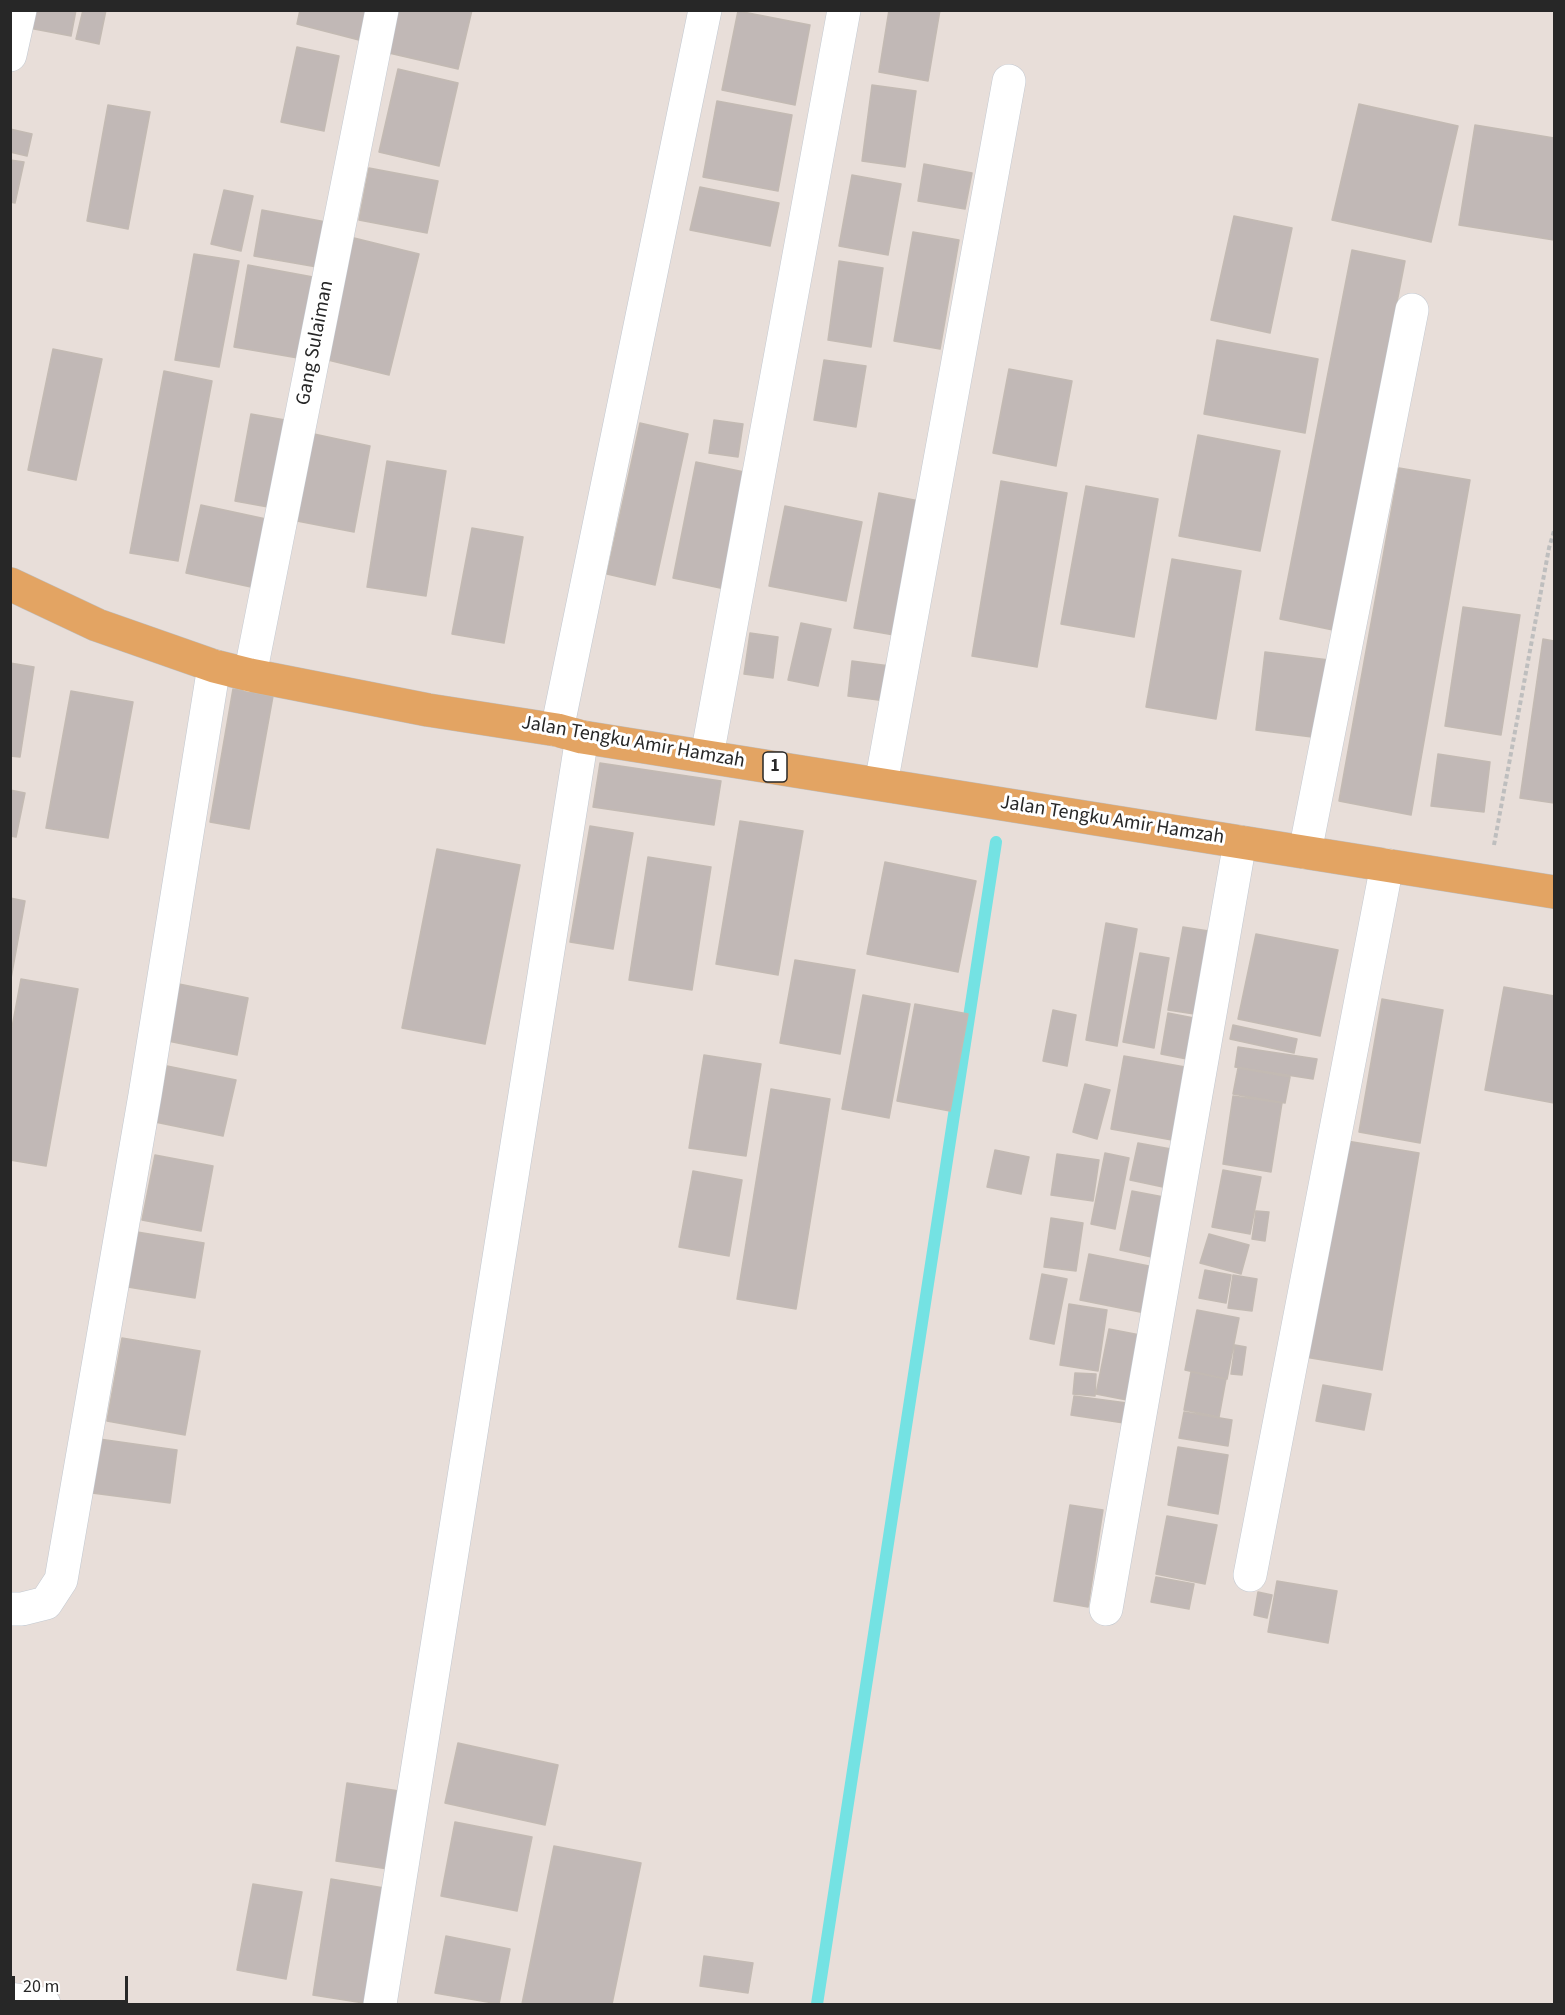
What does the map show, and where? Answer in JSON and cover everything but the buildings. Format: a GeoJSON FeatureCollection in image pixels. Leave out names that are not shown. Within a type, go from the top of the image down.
{"type":"FeatureCollection","features":[{"type":"Feature","properties":{"kind":"main road","name":"Jalan Tengku Amir Hamzah"},"geometry":{"type":"LineString","coordinates":[[10,584],[97,625],[214,666],[250,675],[428,710],[1554,892]]}},
{"type":"Feature","properties":{"kind":"street"},"geometry":{"type":"LineString","coordinates":[[10,54],[20,10]]}},
{"type":"Feature","properties":{"kind":"street","name":"Gang Sulaiman"},"geometry":{"type":"LineString","coordinates":[[250,675],[382,10]]}},
{"type":"Feature","properties":{"kind":"street"},"geometry":{"type":"LineString","coordinates":[[380,2004],[570,733],[705,10]]}},
{"type":"Feature","properties":{"kind":"street"},"geometry":{"type":"LineString","coordinates":[[707,756],[844,10]]}},
{"type":"Feature","properties":{"kind":"street"},"geometry":{"type":"LineString","coordinates":[[880,784],[1009,81]]}},
{"type":"Feature","properties":{"kind":"street"},"geometry":{"type":"LineString","coordinates":[[1305,852],[1412,310]]}},
{"type":"Feature","properties":{"kind":"street"},"geometry":{"type":"LineString","coordinates":[[10,1609],[22,1609],[46,1603],[61,1580],[143,1107],[214,666]]}},
{"type":"Feature","properties":{"kind":"street"},"geometry":{"type":"LineString","coordinates":[[1106,1609],[1240,842]]}},
{"type":"Feature","properties":{"kind":"street"},"geometry":{"type":"LineString","coordinates":[[1250,1575],[1387,865]]}},
{"type":"Feature","properties":{"kind":"street"},"geometry":{"type":"LineString","coordinates":[[10,1999],[44,2004]]}},
{"type":"Feature","properties":{"kind":"path"},"geometry":{"type":"LineString","coordinates":[[1487,882],[1554,531]]}},
{"type":"Feature","properties":{"kind":"waterway"},"geometry":{"type":"LineString","coordinates":[[817,2004],[996,842]]}}]}
